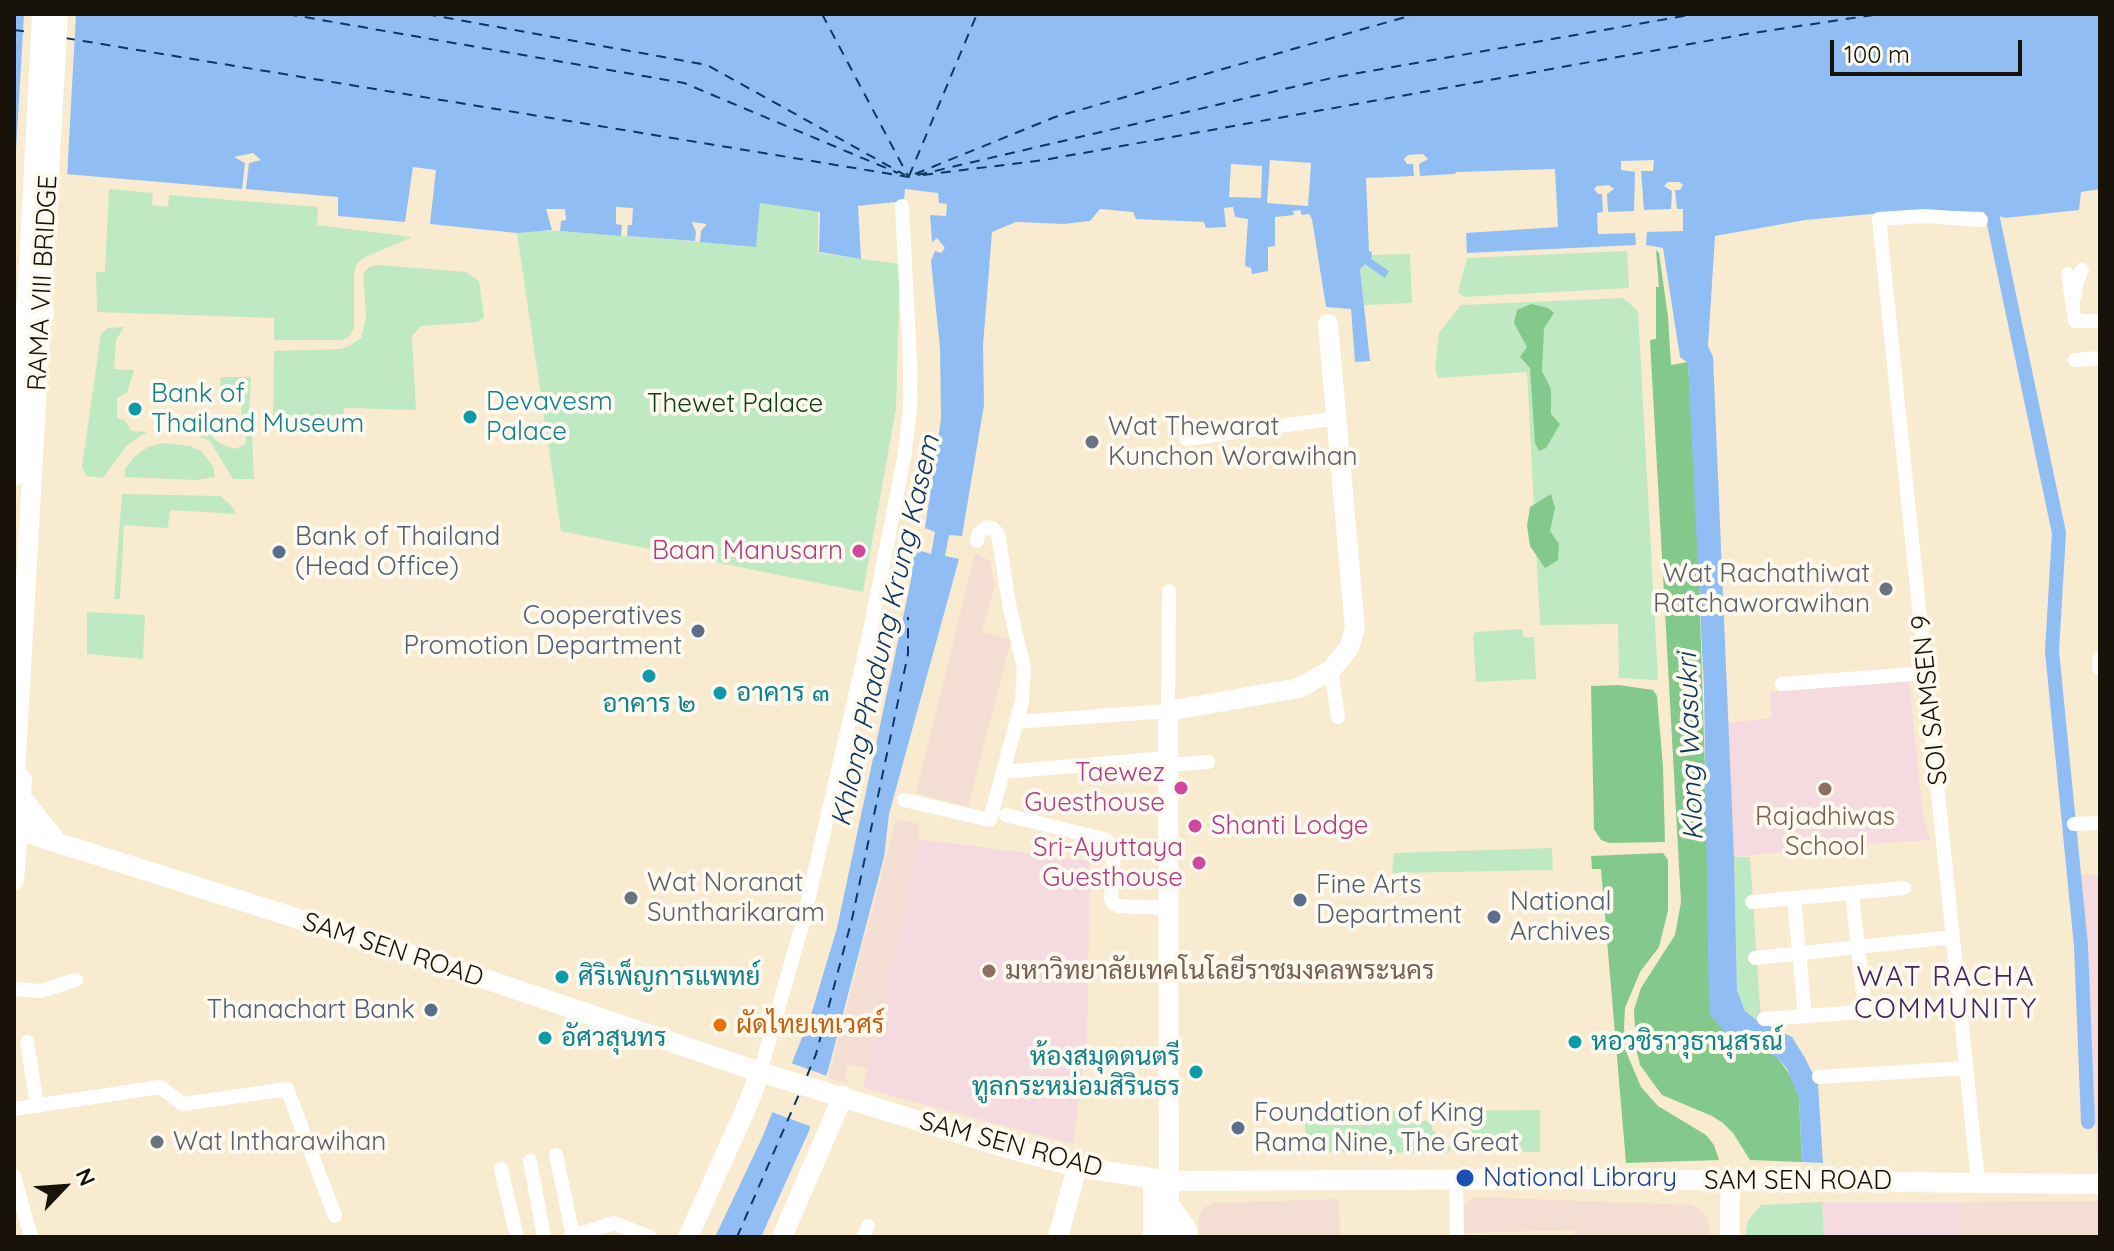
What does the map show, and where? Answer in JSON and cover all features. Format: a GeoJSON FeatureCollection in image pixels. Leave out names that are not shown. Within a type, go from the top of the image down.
{"type":"FeatureCollection","features":[{"type":"Feature","properties":{"kind":"main road","name":"RAMA VIII BRIDGE"},"geometry":{"type":"LineString","coordinates":[[14,573],[42,14]]}},
{"type":"Feature","properties":{"kind":"main road","name":"RAMA VIII BRIDGE"},"geometry":{"type":"LineString","coordinates":[[17,794],[58,14]]}},
{"type":"Feature","properties":{"kind":"main road"},"geometry":{"type":"LineString","coordinates":[[14,476],[17,419],[34,309]]}},
{"type":"Feature","properties":{"kind":"main road"},"geometry":{"type":"LineString","coordinates":[[15,872],[38,420],[34,309]]}},
{"type":"Feature","properties":{"kind":"main road"},"geometry":{"type":"LineString","coordinates":[[1153,1237],[1162,1180],[1169,908],[1168,711],[1287,691],[1311,683],[1331,670],[1349,648],[1355,628],[1328,324]]}},
{"type":"Feature","properties":{"kind":"main road"},"geometry":{"type":"LineString","coordinates":[[17,419],[28,414],[38,420]]}},
{"type":"Feature","properties":{"kind":"main road"},"geometry":{"type":"LineString","coordinates":[[15,872],[30,850],[57,842],[17,794]]}},
{"type":"Feature","properties":{"kind":"main road","name":"SAM SEN ROAD"},"geometry":{"type":"LineString","coordinates":[[17,830],[429,960],[766,1074],[1077,1167],[1162,1180],[1573,1179],[2100,1184]]}},
{"type":"Feature","properties":{"kind":"main road"},"geometry":{"type":"LineString","coordinates":[[688,1237],[748,1104],[766,1074]]}},
{"type":"Feature","properties":{"kind":"main road"},"geometry":{"type":"LineString","coordinates":[[782,1237],[837,1094]]}},
{"type":"Feature","properties":{"kind":"main road"},"geometry":{"type":"LineString","coordinates":[[1058,1237],[1077,1167]]}},
{"type":"Feature","properties":{"kind":"main road"},"geometry":{"type":"LineString","coordinates":[[1162,1180],[1170,1205],[1187,1229],[1188,1237]]}},
{"type":"Feature","properties":{"kind":"main road"},"geometry":{"type":"LineString","coordinates":[[1730,1181],[1730,1237]]}},
{"type":"Feature","properties":{"kind":"main road"},"geometry":{"type":"LineString","coordinates":[[1169,1237],[1170,1205]]}},
{"type":"Feature","properties":{"kind":"street"},"geometry":{"type":"LineString","coordinates":[[27,169],[20,309],[48,311],[55,170]]}},
{"type":"Feature","properties":{"kind":"street"},"geometry":{"type":"LineString","coordinates":[[766,1074],[870,631],[904,458],[910,409],[910,361],[902,206]]}},
{"type":"Feature","properties":{"kind":"street","name":"SOI SAMSEN 9"},"geometry":{"type":"LineString","coordinates":[[1978,1182],[1879,219],[1924,216],[1981,220]]}},
{"type":"Feature","properties":{"kind":"street"},"geometry":{"type":"LineString","coordinates":[[2075,272],[2072,303],[2075,321],[2100,321]]}},
{"type":"Feature","properties":{"kind":"street"},"geometry":{"type":"LineString","coordinates":[[2075,360],[2100,358]]}},
{"type":"Feature","properties":{"kind":"street"},"geometry":{"type":"LineString","coordinates":[[1186,439],[1338,418]]}},
{"type":"Feature","properties":{"kind":"street"},"geometry":{"type":"LineString","coordinates":[[904,800],[990,820],[1022,701],[1024,668],[1010,609],[998,534],[987,527],[979,533],[977,541]]}},
{"type":"Feature","properties":{"kind":"street"},"geometry":{"type":"LineString","coordinates":[[1016,722],[1168,711],[1169,591]]}},
{"type":"Feature","properties":{"kind":"street"},"geometry":{"type":"LineString","coordinates":[[2099,668],[2100,658]]}},
{"type":"Feature","properties":{"kind":"street"},"geometry":{"type":"LineString","coordinates":[[1331,670],[1338,717]]}},
{"type":"Feature","properties":{"kind":"street"},"geometry":{"type":"LineString","coordinates":[[1782,684],[1927,673]]}},
{"type":"Feature","properties":{"kind":"street"},"geometry":{"type":"LineString","coordinates":[[1003,772],[1208,762]]}},
{"type":"Feature","properties":{"kind":"street"},"geometry":{"type":"LineString","coordinates":[[1006,815],[1107,840],[1114,852],[1113,903],[1119,906],[1169,908]]}},
{"type":"Feature","properties":{"kind":"street"},"geometry":{"type":"LineString","coordinates":[[2074,824],[2100,823]]}},
{"type":"Feature","properties":{"kind":"street"},"geometry":{"type":"LineString","coordinates":[[1752,902],[1904,888]]}},
{"type":"Feature","properties":{"kind":"street"},"geometry":{"type":"LineString","coordinates":[[1852,893],[1865,1010]]}},
{"type":"Feature","properties":{"kind":"street"},"geometry":{"type":"LineString","coordinates":[[1794,898],[1805,1016]]}},
{"type":"Feature","properties":{"kind":"street"},"geometry":{"type":"LineString","coordinates":[[1755,958],[1953,937]]}},
{"type":"Feature","properties":{"kind":"street"},"geometry":{"type":"LineString","coordinates":[[14,989],[40,991],[76,980]]}},
{"type":"Feature","properties":{"kind":"street"},"geometry":{"type":"LineString","coordinates":[[1764,1019],[1960,1005]]}},
{"type":"Feature","properties":{"kind":"street"},"geometry":{"type":"LineString","coordinates":[[27,1042],[37,1106]]}},
{"type":"Feature","properties":{"kind":"street"},"geometry":{"type":"LineString","coordinates":[[1819,1077],[1967,1068]]}},
{"type":"Feature","properties":{"kind":"street"},"geometry":{"type":"LineString","coordinates":[[14,1109],[160,1087],[183,1104],[287,1089],[335,1216]]}},
{"type":"Feature","properties":{"kind":"street"},"geometry":{"type":"LineString","coordinates":[[556,1155],[572,1237],[614,1223],[650,1237]]}},
{"type":"Feature","properties":{"kind":"street"},"geometry":{"type":"LineString","coordinates":[[530,1161],[544,1237]]}},
{"type":"Feature","properties":{"kind":"street"},"geometry":{"type":"LineString","coordinates":[[501,1169],[517,1237]]}},
{"type":"Feature","properties":{"kind":"street"},"geometry":{"type":"LineString","coordinates":[[14,1176],[31,1237]]}},
{"type":"Feature","properties":{"kind":"street"},"geometry":{"type":"LineString","coordinates":[[1456,1181],[1457,1237]]}},
{"type":"Feature","properties":{"kind":"shaded area"},"geometry":{"type":"Polygon","coordinates":[[[975,553],[990,561],[995,585],[982,632],[1011,640],[968,807],[916,793],[975,553]]]}},
{"type":"Feature","properties":{"kind":"shaded area","name":"Rajadhiwas School"},"geometry":{"type":"Polygon","coordinates":[[[1909,680],[1923,815],[1930,840],[1734,857],[1727,723],[1772,718],[1770,692],[1909,680]]]}},
{"type":"Feature","properties":{"kind":"shaded area"},"geometry":{"type":"Polygon","coordinates":[[[896,820],[920,824],[907,899],[868,1069],[848,1064],[845,1076],[850,1084],[828,1078],[896,820]]]}},
{"type":"Feature","properties":{"kind":"shaded area","name":"มหาวิทยาลัยเทคโนโลยีราชมงคลพระนคร"},"geometry":{"type":"Polygon","coordinates":[[[917,839],[1090,861],[1087,1042],[1073,1144],[863,1088],[907,899],[917,839]]]}},
{"type":"Feature","properties":{"kind":"shaded area"},"geometry":{"type":"Polygon","coordinates":[[[2075,875],[2100,875],[2100,1160],[2097,1161],[2086,979],[2075,875]]]}},
{"type":"Feature","properties":{"kind":"shaded area"},"geometry":{"type":"Polygon","coordinates":[[[1475,1197],[1691,1205],[1707,1217],[1711,1237],[1575,1237],[1574,1230],[1463,1233],[1463,1206],[1475,1197]]]}},
{"type":"Feature","properties":{"kind":"shaded area"},"geometry":{"type":"Polygon","coordinates":[[[1339,1199],[1340,1237],[1199,1237],[1199,1216],[1205,1207],[1215,1203],[1339,1199]]]}},
{"type":"Feature","properties":{"kind":"shaded area"},"geometry":{"type":"Polygon","coordinates":[[[2100,1201],[2100,1237],[1963,1237],[1962,1202],[2100,1201]]]}},
{"type":"Feature","properties":{"kind":"shaded area"},"geometry":{"type":"Polygon","coordinates":[[[1822,1202],[1962,1202],[1963,1237],[1824,1237],[1822,1202]]]}},
{"type":"Feature","properties":{"kind":"green space"},"geometry":{"type":"Polygon","coordinates":[[[109,189],[153,193],[152,205],[168,207],[169,195],[318,207],[317,225],[412,237],[363,258],[357,264],[354,272],[354,328],[342,340],[274,340],[274,318],[97,312],[96,272],[105,272],[109,189]]]}},
{"type":"Feature","properties":{"kind":"green space","name":"Thewet Palace"},"geometry":{"type":"Polygon","coordinates":[[[760,203],[818,211],[818,253],[900,264],[896,409],[863,592],[561,531],[517,233],[528,230],[560,231],[755,246],[760,203]]]}},
{"type":"Feature","properties":{"kind":"green space"},"geometry":{"type":"Polygon","coordinates":[[[1656,250],[1659,253],[1668,317],[1671,365],[1688,362],[1697,520],[1709,968],[1765,1050],[1778,1058],[1796,1084],[1802,1162],[1750,1160],[1723,1123],[1662,1095],[1640,1065],[1636,1048],[1634,1010],[1641,988],[1675,935],[1681,902],[1650,340],[1656,339],[1656,287],[1659,287],[1656,250]]]}},
{"type":"Feature","properties":{"kind":"green space"},"geometry":{"type":"Polygon","coordinates":[[[1627,251],[1629,288],[1463,297],[1458,292],[1467,258],[1627,251]]]}},
{"type":"Feature","properties":{"kind":"green space"},"geometry":{"type":"Polygon","coordinates":[[[1410,254],[1412,303],[1364,305],[1360,269],[1372,255],[1410,254]]]}},
{"type":"Feature","properties":{"kind":"green space"},"geometry":{"type":"Polygon","coordinates":[[[378,265],[466,272],[479,281],[484,317],[478,322],[421,326],[412,336],[416,410],[344,408],[342,428],[273,427],[274,351],[341,349],[361,338],[366,318],[363,273],[369,267],[378,265]]]}},
{"type":"Feature","properties":{"kind":"green space"},"geometry":{"type":"Polygon","coordinates":[[[1623,298],[1638,311],[1656,680],[1619,678],[1618,624],[1540,625],[1527,372],[1438,378],[1435,368],[1439,333],[1461,305],[1623,298]]]}},
{"type":"Feature","properties":{"kind":"green space"},"geometry":{"type":"Polygon","coordinates":[[[1531,304],[1548,308],[1554,313],[1544,328],[1542,371],[1551,389],[1551,414],[1560,424],[1546,448],[1539,451],[1535,443],[1530,368],[1520,357],[1527,347],[1514,323],[1517,310],[1531,304]]]}},
{"type":"Feature","properties":{"kind":"green space"},"geometry":{"type":"Polygon","coordinates":[[[124,327],[116,340],[114,369],[134,370],[127,393],[117,398],[117,418],[125,421],[131,431],[147,432],[127,445],[103,478],[86,476],[82,467],[101,334],[108,328],[124,327]]]}},
{"type":"Feature","properties":{"kind":"green space"},"geometry":{"type":"Polygon","coordinates":[[[221,377],[251,377],[248,433],[252,434],[254,479],[233,479],[210,441],[196,435],[198,431],[208,433],[219,443],[235,449],[246,444],[246,418],[241,418],[242,397],[238,396],[238,389],[220,386],[221,377]]]}},
{"type":"Feature","properties":{"kind":"green space"},"geometry":{"type":"Polygon","coordinates":[[[162,443],[190,446],[201,451],[213,466],[215,477],[196,480],[125,477],[125,469],[134,457],[148,447],[162,443]]]}},
{"type":"Feature","properties":{"kind":"green space"},"geometry":{"type":"Polygon","coordinates":[[[122,494],[220,496],[236,514],[170,510],[168,528],[124,525],[120,599],[114,599],[122,494]]]}},
{"type":"Feature","properties":{"kind":"green space"},"geometry":{"type":"Polygon","coordinates":[[[1551,494],[1555,508],[1550,531],[1559,544],[1558,560],[1545,568],[1530,546],[1527,526],[1530,507],[1551,494]]]}},
{"type":"Feature","properties":{"kind":"green space"},"geometry":{"type":"Polygon","coordinates":[[[87,612],[145,615],[143,659],[87,654],[87,612]]]}},
{"type":"Feature","properties":{"kind":"green space"},"geometry":{"type":"Polygon","coordinates":[[[1522,629],[1524,637],[1534,637],[1536,679],[1476,682],[1475,632],[1522,629]]]}},
{"type":"Feature","properties":{"kind":"green space"},"geometry":{"type":"Polygon","coordinates":[[[1619,685],[1653,690],[1657,696],[1665,842],[1609,843],[1601,840],[1594,829],[1591,686],[1619,685]]]}},
{"type":"Feature","properties":{"kind":"green space"},"geometry":{"type":"Polygon","coordinates":[[[1552,848],[1553,870],[1392,873],[1394,853],[1552,848]]]}},
{"type":"Feature","properties":{"kind":"green space"},"geometry":{"type":"Polygon","coordinates":[[[1663,853],[1668,860],[1668,911],[1659,947],[1640,972],[1625,1008],[1627,1054],[1641,1087],[1658,1106],[1706,1135],[1714,1145],[1719,1160],[1626,1163],[1601,869],[1592,869],[1591,856],[1663,853]]]}},
{"type":"Feature","properties":{"kind":"green space"},"geometry":{"type":"Polygon","coordinates":[[[1734,857],[1750,857],[1761,1022],[1745,1011],[1737,990],[1734,857]]]}},
{"type":"Feature","properties":{"kind":"green space"},"geometry":{"type":"Polygon","coordinates":[[[1540,1110],[1540,1152],[1465,1150],[1471,1132],[1458,1117],[1460,1111],[1540,1110]]]}},
{"type":"Feature","properties":{"kind":"green space"},"geometry":{"type":"Polygon","coordinates":[[[1324,1111],[1324,1125],[1373,1125],[1374,1111],[1410,1111],[1410,1121],[1432,1121],[1432,1130],[1437,1133],[1441,1145],[1450,1146],[1451,1149],[1448,1153],[1305,1152],[1305,1112],[1324,1111]]]}},
{"type":"Feature","properties":{"kind":"green space"},"geometry":{"type":"Polygon","coordinates":[[[1822,1202],[1824,1237],[1745,1237],[1748,1220],[1761,1205],[1822,1202]]]}},
{"type":"Feature","properties":{"kind":"water"},"geometry":{"type":"Polygon","coordinates":[[[14,14],[2100,14],[2100,189],[2081,192],[2079,210],[2005,218],[1988,212],[1916,210],[1805,220],[1715,236],[1708,346],[1713,357],[1737,990],[1745,1011],[1792,1037],[1818,1084],[1823,1163],[1802,1162],[1799,1098],[1787,1069],[1778,1058],[1724,1031],[1709,1013],[1704,690],[1688,363],[1680,357],[1663,248],[1646,245],[1647,232],[1683,231],[1683,209],[1677,209],[1675,190],[1680,190],[1683,185],[1668,182],[1664,186],[1672,191],[1671,209],[1644,210],[1641,171],[1653,171],[1654,160],[1621,161],[1621,170],[1635,172],[1634,211],[1608,212],[1607,194],[1614,189],[1609,185],[1594,189],[1602,194],[1603,212],[1597,213],[1598,234],[1635,233],[1636,245],[1467,253],[1466,233],[1558,227],[1555,169],[1420,176],[1419,164],[1428,159],[1423,154],[1408,155],[1404,159],[1407,164],[1413,164],[1414,176],[1366,178],[1369,251],[1372,252],[1371,259],[1389,271],[1385,278],[1365,264],[1360,269],[1370,361],[1355,362],[1351,309],[1326,307],[1312,219],[1309,214],[1302,215],[1300,210],[1293,211],[1294,215],[1275,217],[1275,246],[1268,247],[1268,271],[1252,274],[1251,268],[1245,266],[1248,219],[1235,217],[1233,207],[1224,208],[1226,227],[1206,228],[1204,222],[1136,219],[1133,212],[1100,209],[1090,221],[1064,224],[1016,222],[992,232],[983,345],[984,405],[962,536],[949,535],[945,556],[959,559],[889,814],[884,857],[829,1067],[809,1131],[761,1237],[715,1237],[762,1138],[811,1015],[837,928],[915,549],[931,554],[935,532],[925,528],[941,419],[940,348],[931,261],[935,251],[941,253],[945,248],[937,238],[932,242],[930,215],[946,216],[947,204],[939,203],[938,193],[905,189],[904,201],[858,206],[861,259],[819,252],[820,212],[760,203],[756,247],[700,242],[701,231],[707,224],[692,222],[695,241],[627,236],[628,225],[632,225],[633,208],[616,207],[616,224],[622,225],[621,236],[560,231],[561,221],[566,220],[565,209],[546,209],[552,230],[517,233],[430,224],[436,170],[413,167],[405,222],[338,216],[338,197],[246,189],[249,163],[261,160],[253,153],[234,157],[245,163],[242,189],[65,174],[14,164],[14,14]],[[1270,160],[1267,203],[1308,206],[1311,163],[1270,160]],[[1231,164],[1229,197],[1261,198],[1262,166],[1231,164]]]}},
{"type":"Feature","properties":{"kind":"pier"},"geometry":{"type":"Polygon","coordinates":[[[24,14],[76,14],[67,178],[15,168],[24,14]]]}},
{"type":"Feature","properties":{"kind":"pier"},"geometry":{"type":"Polygon","coordinates":[[[788,1062],[830,1077],[815,1128],[769,1111],[788,1062]]]}},
{"type":"Feature","properties":{"kind":"waterway"},"geometry":{"type":"LineString","coordinates":[[1988,195],[2059,533],[2052,651],[2081,946],[2088,1122]]}},
{"type":"Feature","properties":{"kind":"ferry route"},"geometry":{"type":"LineString","coordinates":[[287,14],[684,83],[898,173]]}},
{"type":"Feature","properties":{"kind":"ferry route"},"geometry":{"type":"LineString","coordinates":[[426,14],[707,65],[905,175]]}},
{"type":"Feature","properties":{"kind":"ferry route"},"geometry":{"type":"LineString","coordinates":[[822,14],[908,176]]}},
{"type":"Feature","properties":{"kind":"ferry route"},"geometry":{"type":"LineString","coordinates":[[909,176],[977,14]]}},
{"type":"Feature","properties":{"kind":"ferry route"},"geometry":{"type":"LineString","coordinates":[[915,174],[1055,117],[1416,14]]}},
{"type":"Feature","properties":{"kind":"ferry route"},"geometry":{"type":"LineString","coordinates":[[65,38],[909,177],[1336,77],[1695,14]]}},
{"type":"Feature","properties":{"kind":"ferry route"},"geometry":{"type":"LineString","coordinates":[[923,175],[1044,160],[1746,34],[1880,14]]}},
{"type":"Feature","properties":{"kind":"ferry route"},"geometry":{"type":"LineString","coordinates":[[14,30],[31,32]]}},
{"type":"Feature","properties":{"kind":"ferry route"},"geometry":{"type":"LineString","coordinates":[[807,1076],[816,1054],[852,919],[908,654],[908,617]]}},
{"type":"Feature","properties":{"kind":"ferry route"},"geometry":{"type":"LineString","coordinates":[[737,1237],[800,1092]]}},
{"type":"Feature","properties":{"kind":"place","name":"Bank of Thailand Museum"},"geometry":{"type":"Point","coordinates":[135,409]}},
{"type":"Feature","properties":{"kind":"place","name":"Devavesm Palace"},"geometry":{"type":"Point","coordinates":[470,417]}},
{"type":"Feature","properties":{"kind":"place","name":"Wat Thewarat Kunchon Worawihan"},"geometry":{"type":"Point","coordinates":[1092,442]}},
{"type":"Feature","properties":{"kind":"place","name":"Baan Manusarn"},"geometry":{"type":"Point","coordinates":[859,551]}},
{"type":"Feature","properties":{"kind":"place","name":"Bank of Thailand (Head Office)"},"geometry":{"type":"Point","coordinates":[279,552]}},
{"type":"Feature","properties":{"kind":"place","name":"Wat Rachathiwat Ratchaworawihan"},"geometry":{"type":"Point","coordinates":[1886,589]}},
{"type":"Feature","properties":{"kind":"place","name":"Cooperatives Promotion Department"},"geometry":{"type":"Point","coordinates":[698,631]}},
{"type":"Feature","properties":{"kind":"place","name":"อาคาร ๒"},"geometry":{"type":"Point","coordinates":[649,676]}},
{"type":"Feature","properties":{"kind":"place","name":"อาคาร ๓"},"geometry":{"type":"Point","coordinates":[720,693]}},
{"type":"Feature","properties":{"kind":"place","name":"Taewez Guesthouse"},"geometry":{"type":"Point","coordinates":[1181,788]}},
{"type":"Feature","properties":{"kind":"place","name":"Rajadhiwas School"},"geometry":{"type":"Point","coordinates":[1825,789]}},
{"type":"Feature","properties":{"kind":"place","name":"Shanti Lodge"},"geometry":{"type":"Point","coordinates":[1195,826]}},
{"type":"Feature","properties":{"kind":"place","name":"Sri-Ayuttaya Guesthouse"},"geometry":{"type":"Point","coordinates":[1199,863]}},
{"type":"Feature","properties":{"kind":"place","name":"Wat Noranat Suntharikaram"},"geometry":{"type":"Point","coordinates":[631,898]}},
{"type":"Feature","properties":{"kind":"place","name":"Fine Arts Department"},"geometry":{"type":"Point","coordinates":[1300,900]}},
{"type":"Feature","properties":{"kind":"place","name":"National Archives"},"geometry":{"type":"Point","coordinates":[1494,917]}},
{"type":"Feature","properties":{"kind":"place","name":"มหาวิทยาลัยเทคโนโลยีราชมงคลพระนคร"},"geometry":{"type":"Point","coordinates":[989,971]}},
{"type":"Feature","properties":{"kind":"place","name":"ศิริเพ็ญการแพทย์"},"geometry":{"type":"Point","coordinates":[562,977]}},
{"type":"Feature","properties":{"kind":"place","name":"Thanachart Bank"},"geometry":{"type":"Point","coordinates":[431,1010]}},
{"type":"Feature","properties":{"kind":"place","name":"ผัดไทยเทเวศร์"},"geometry":{"type":"Point","coordinates":[720,1025]}},
{"type":"Feature","properties":{"kind":"place","name":"อัศวสุนทร"},"geometry":{"type":"Point","coordinates":[545,1038]}},
{"type":"Feature","properties":{"kind":"place","name":"หอวชิราวุธานุสรณ์"},"geometry":{"type":"Point","coordinates":[1575,1042]}},
{"type":"Feature","properties":{"kind":"place","name":"ห้องสมุดดนตรี ทูลกระหม่อมสิรินธร"},"geometry":{"type":"Point","coordinates":[1196,1072]}},
{"type":"Feature","properties":{"kind":"place","name":"Foundation of King Rama Nine, The Great"},"geometry":{"type":"Point","coordinates":[1238,1128]}},
{"type":"Feature","properties":{"kind":"place","name":"Wat Intharawihan"},"geometry":{"type":"Point","coordinates":[157,1142]}},
{"type":"Feature","properties":{"kind":"place","name":"National Library"},"geometry":{"type":"Point","coordinates":[1465,1178]}},
{"type":"Feature","properties":{"kind":"district","name":"WAT RACHA COMMUNITY"},"geometry":{"type":"Point","coordinates":[1946,994]}},
{"type":"Feature","properties":{"kind":"water label","name":"Khlong Phadung Krung Kasem"},"geometry":{"type":"Point","coordinates":[886,631]}},
{"type":"Feature","properties":{"kind":"water label","name":"Klong Wasukri"},"geometry":{"type":"Point","coordinates":[1691,747]}}]}
